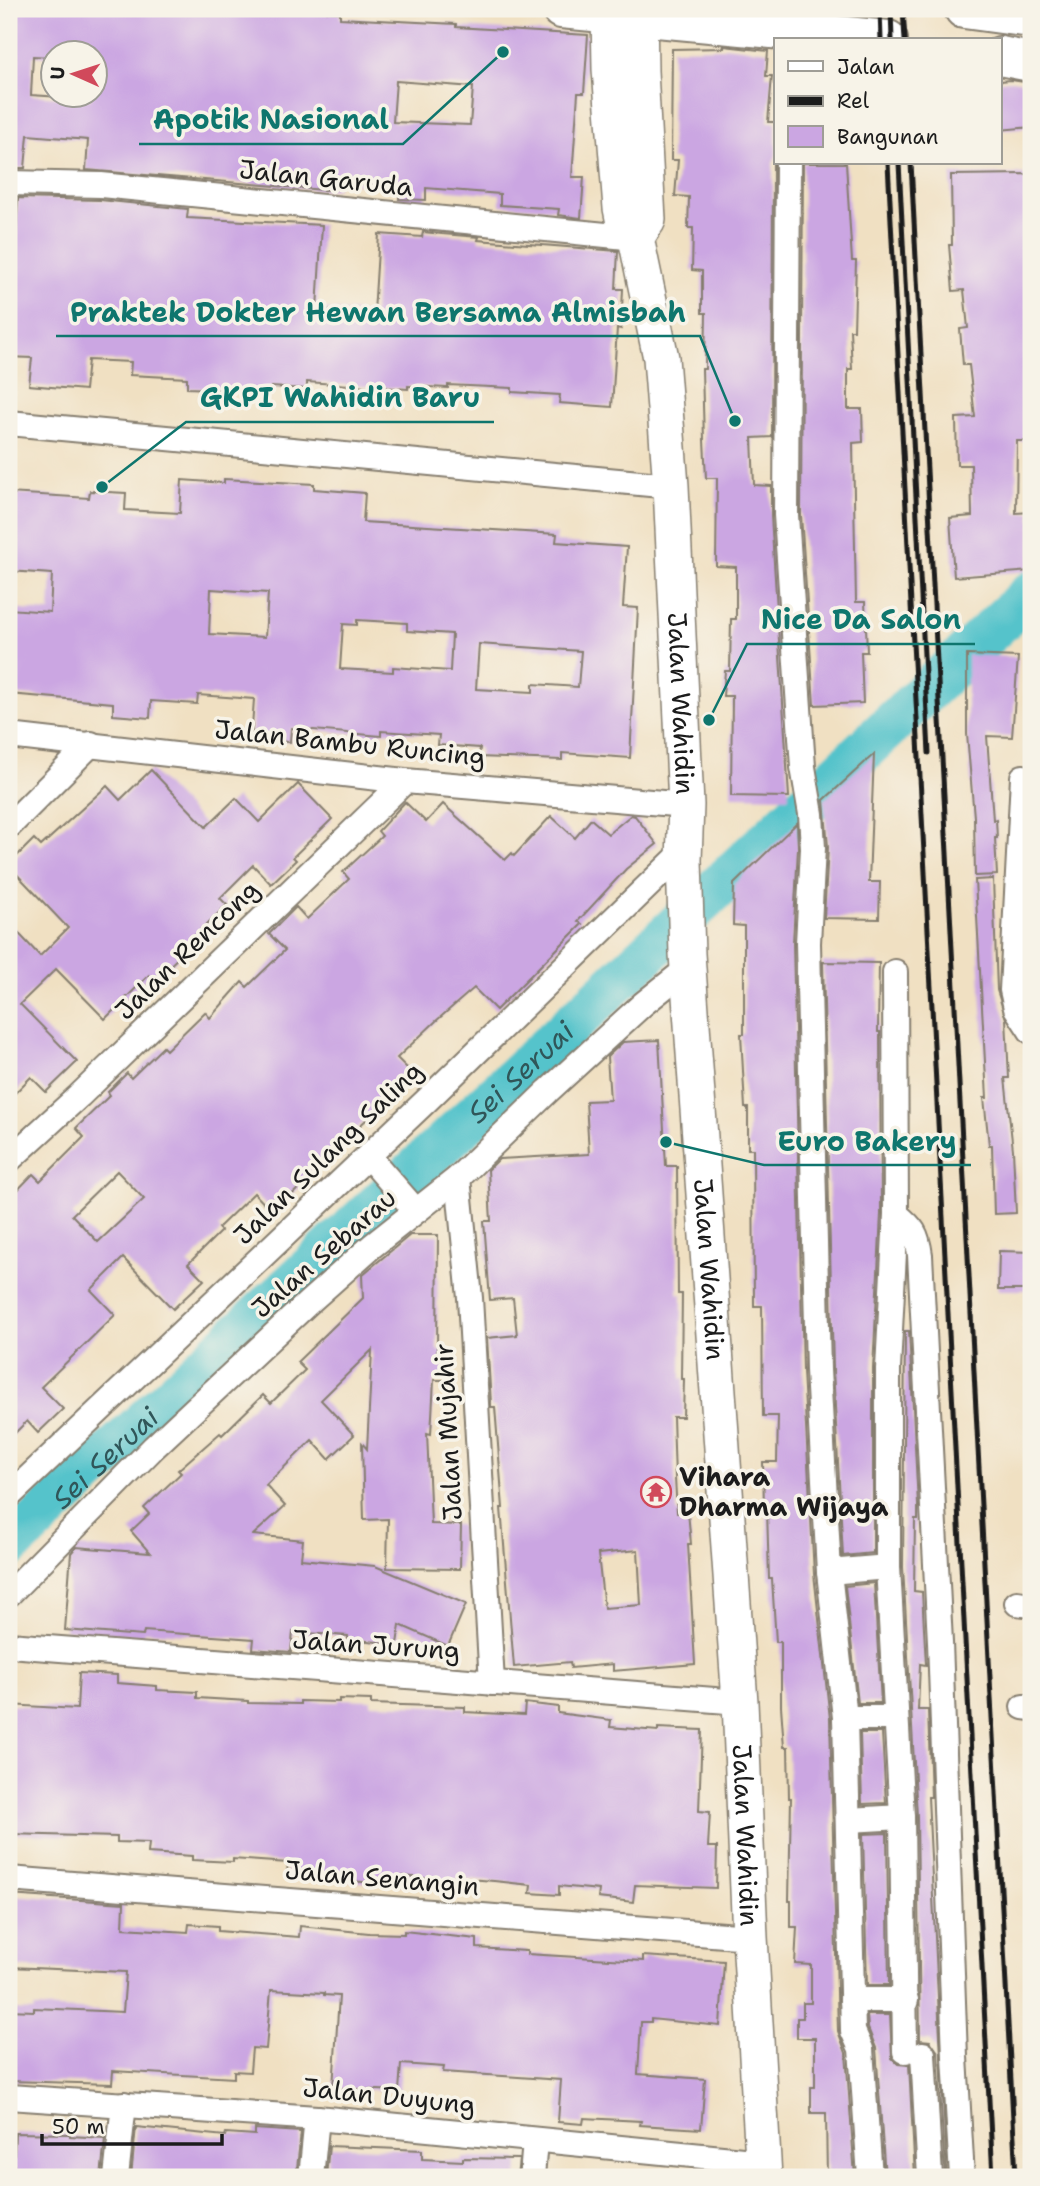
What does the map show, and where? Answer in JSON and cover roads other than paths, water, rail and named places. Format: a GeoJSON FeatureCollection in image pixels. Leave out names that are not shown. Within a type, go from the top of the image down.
{"type":"FeatureCollection","features":[{"type":"Feature","properties":{"kind":"main road"},"geometry":{"type":"LineString","coordinates":[[561,9],[624,11],[788,35],[848,38]]}},
{"type":"Feature","properties":{"kind":"main road"},"geometry":{"type":"LineString","coordinates":[[964,9],[1031,18]]}},
{"type":"Feature","properties":{"kind":"main road"},"geometry":{"type":"LineString","coordinates":[[1002,56],[1031,62]]}},
{"type":"Feature","properties":{"kind":"street"},"geometry":{"type":"LineString","coordinates":[[624,11],[648,220],[636,238]]}},
{"type":"Feature","properties":{"kind":"street"},"geometry":{"type":"LineString","coordinates":[[788,164],[786,515],[803,767],[811,814],[813,848],[808,943],[817,1356],[829,1572],[845,1718],[853,2031],[861,2049],[870,2177]]}},
{"type":"Feature","properties":{"kind":"street","name":"Jalan Garuda"},"geometry":{"type":"LineString","coordinates":[[9,183],[101,185],[636,238]]}},
{"type":"Feature","properties":{"kind":"street","name":"Jalan Wahidin"},"geometry":{"type":"LineString","coordinates":[[636,238],[661,358],[671,486],[686,806],[684,855],[687,961],[740,1703],[763,2169]]}},
{"type":"Feature","properties":{"kind":"street"},"geometry":{"type":"LineString","coordinates":[[9,423],[671,486]]}},
{"type":"Feature","properties":{"kind":"street","name":"Jalan Bambu Runcing"},"geometry":{"type":"LineString","coordinates":[[9,736],[405,781],[686,806]]}},
{"type":"Feature","properties":{"kind":"street"},"geometry":{"type":"LineString","coordinates":[[9,826],[91,744]]}},
{"type":"Feature","properties":{"kind":"street"},"geometry":{"type":"LineString","coordinates":[[1023,777],[1012,990],[1016,1008],[1031,1031]]}},
{"type":"Feature","properties":{"kind":"street","name":"Jalan Rencong"},"geometry":{"type":"LineString","coordinates":[[9,1160],[79,1096],[405,781]]}},
{"type":"Feature","properties":{"kind":"street","name":"Jalan Sulang Saling"},"geometry":{"type":"LineString","coordinates":[[9,1496],[371,1160],[684,855]]}},
{"type":"Feature","properties":{"kind":"street","name":"Jalan Sebarau"},"geometry":{"type":"LineString","coordinates":[[9,1594],[154,1447],[372,1246],[411,1205],[458,1178],[687,961]]}},
{"type":"Feature","properties":{"kind":"street"},"geometry":{"type":"LineString","coordinates":[[895,972],[896,1214],[888,1369],[888,1567],[902,1817],[906,2000],[930,2177]]}},
{"type":"Feature","properties":{"kind":"street"},"geometry":{"type":"LineString","coordinates":[[371,1160],[411,1205]]}},
{"type":"Feature","properties":{"kind":"street","name":"Jalan Mujahir"},"geometry":{"type":"LineString","coordinates":[[458,1178],[470,1298],[492,1684]]}},
{"type":"Feature","properties":{"kind":"street"},"geometry":{"type":"LineString","coordinates":[[896,1214],[911,1226],[920,1255],[940,1642],[962,2177]]}},
{"type":"Feature","properties":{"kind":"street"},"geometry":{"type":"LineString","coordinates":[[829,1572],[888,1567]]}},
{"type":"Feature","properties":{"kind":"street","name":"Jalan Jurung"},"geometry":{"type":"LineString","coordinates":[[9,1645],[740,1703]]}},
{"type":"Feature","properties":{"kind":"street"},"geometry":{"type":"LineString","coordinates":[[845,1718],[895,1718]]}},
{"type":"Feature","properties":{"kind":"street"},"geometry":{"type":"LineString","coordinates":[[849,1820],[902,1817]]}},
{"type":"Feature","properties":{"kind":"street","name":"Jalan Senangin"},"geometry":{"type":"LineString","coordinates":[[9,1879],[750,1937]]}},
{"type":"Feature","properties":{"kind":"street"},"geometry":{"type":"LineString","coordinates":[[852,2000],[906,2000]]}},
{"type":"Feature","properties":{"kind":"street","name":"Jalan Duyung"},"geometry":{"type":"LineString","coordinates":[[9,2097],[317,2118],[536,2140],[763,2169]]}},
{"type":"Feature","properties":{"kind":"street"},"geometry":{"type":"LineString","coordinates":[[116,2177],[124,2104]]}},
{"type":"Feature","properties":{"kind":"street"},"geometry":{"type":"LineString","coordinates":[[311,2177],[317,2118]]}},
{"type":"Feature","properties":{"kind":"street"},"geometry":{"type":"LineString","coordinates":[[532,2177],[536,2140]]}},
{"type":"Feature","properties":{"kind":"waterway","name":"Sei Seruai"},"geometry":{"type":"LineString","coordinates":[[9,1547],[1031,593]]}},
{"type":"Feature","properties":{"kind":"railway"},"geometry":{"type":"LineString","coordinates":[[880,9],[881,38]]}},
{"type":"Feature","properties":{"kind":"railway"},"geometry":{"type":"LineString","coordinates":[[891,9],[892,38]]}},
{"type":"Feature","properties":{"kind":"railway"},"geometry":{"type":"LineString","coordinates":[[903,9],[905,38]]}},
{"type":"Feature","properties":{"kind":"railway"},"geometry":{"type":"LineString","coordinates":[[888,164],[993,2177]]}},
{"type":"Feature","properties":{"kind":"railway"},"geometry":{"type":"LineString","coordinates":[[899,164],[929,753]]}},
{"type":"Feature","properties":{"kind":"railway"},"geometry":{"type":"LineString","coordinates":[[911,164],[1016,2177]]}},
{"type":"Feature","properties":{"kind":"place","name":"Apotik Nasional"},"geometry":{"type":"Point","coordinates":[503,52]}},
{"type":"Feature","properties":{"kind":"place","name":"Praktek Dokter Hewan Bersama Almisbah"},"geometry":{"type":"Point","coordinates":[735,421]}},
{"type":"Feature","properties":{"kind":"place","name":"GKPI Wahidin Baru"},"geometry":{"type":"Point","coordinates":[102,487]}},
{"type":"Feature","properties":{"kind":"place","name":"Nice Da Salon"},"geometry":{"type":"Point","coordinates":[709,720]}},
{"type":"Feature","properties":{"kind":"place","name":"Euro Bakery"},"geometry":{"type":"Point","coordinates":[666,1142]}},
{"type":"Feature","properties":{"kind":"place","name":"Vihara Dharma Wijaya"},"geometry":{"type":"Point","coordinates":[656,1492]}}]}
